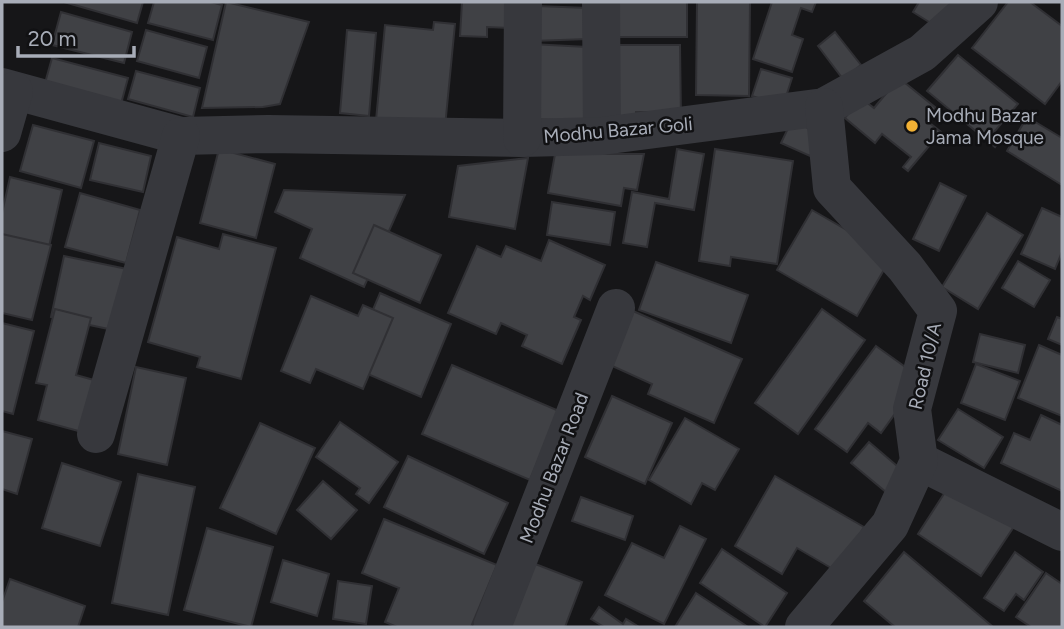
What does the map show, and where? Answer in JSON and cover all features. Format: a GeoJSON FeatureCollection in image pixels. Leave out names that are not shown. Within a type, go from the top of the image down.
{"type":"FeatureCollection","features":[{"type":"Feature","properties":{"kind":"street"},"geometry":{"type":"LineString","coordinates":[[522,138],[523,2]]}},
{"type":"Feature","properties":{"kind":"street"},"geometry":{"type":"LineString","coordinates":[[601,2],[602,135]]}},
{"type":"Feature","properties":{"kind":"street","name":"Modhu Bazar Goli"},"geometry":{"type":"LineString","coordinates":[[8,89],[181,136],[268,134],[522,138],[602,135],[824,107],[922,53],[979,2]]}},
{"type":"Feature","properties":{"kind":"street"},"geometry":{"type":"LineString","coordinates":[[2,133],[8,89]]}},
{"type":"Feature","properties":{"kind":"street","name":"Road 10/A"},"geometry":{"type":"LineString","coordinates":[[824,107],[832,188],[905,267],[938,311],[912,409],[919,461]]}},
{"type":"Feature","properties":{"kind":"street"},"geometry":{"type":"LineString","coordinates":[[96,434],[181,136]]}},
{"type":"Feature","properties":{"kind":"street","name":"Modhu Bazar Road"},"geometry":{"type":"LineString","coordinates":[[492,627],[617,308]]}},
{"type":"Feature","properties":{"kind":"street"},"geometry":{"type":"LineString","coordinates":[[804,627],[890,525],[919,461],[1062,532]]}},
{"type":"Feature","properties":{"kind":"building"},"geometry":{"type":"Polygon","coordinates":[[[64,2],[143,2],[137,23],[64,2]]]}},
{"type":"Feature","properties":{"kind":"building"},"geometry":{"type":"Polygon","coordinates":[[[154,2],[211,2],[222,5],[213,40],[148,23],[154,2]]]}},
{"type":"Feature","properties":{"kind":"building"},"geometry":{"type":"Polygon","coordinates":[[[226,2],[309,22],[280,104],[263,107],[202,108],[226,2]]]}},
{"type":"Feature","properties":{"kind":"building"},"geometry":{"type":"Polygon","coordinates":[[[462,2],[512,2],[510,28],[487,27],[487,37],[460,36],[462,2]]]}},
{"type":"Feature","properties":{"kind":"building"},"geometry":{"type":"Polygon","coordinates":[[[618,2],[687,2],[687,37],[618,37],[618,2]]]}},
{"type":"Feature","properties":{"kind":"building"},"geometry":{"type":"Polygon","coordinates":[[[697,2],[750,2],[749,96],[696,95],[697,2]]]}},
{"type":"Feature","properties":{"kind":"building"},"geometry":{"type":"Polygon","coordinates":[[[772,2],[816,2],[812,12],[801,8],[792,35],[803,39],[792,72],[753,59],[772,2]]]}},
{"type":"Feature","properties":{"kind":"building"},"geometry":{"type":"Polygon","coordinates":[[[919,2],[954,2],[937,27],[913,12],[919,2]]]}},
{"type":"Feature","properties":{"kind":"building"},"geometry":{"type":"Polygon","coordinates":[[[1008,2],[1030,2],[1062,26],[1062,81],[1045,104],[972,48],[1008,2]]]}},
{"type":"Feature","properties":{"kind":"building"},"geometry":{"type":"Polygon","coordinates":[[[537,6],[588,8],[588,39],[533,41],[537,6]]]}},
{"type":"Feature","properties":{"kind":"building"},"geometry":{"type":"Polygon","coordinates":[[[61,12],[132,32],[124,63],[52,45],[61,12]]]}},
{"type":"Feature","properties":{"kind":"building"},"geometry":{"type":"Polygon","coordinates":[[[434,22],[455,24],[445,127],[376,120],[385,25],[433,30],[434,22]]]}},
{"type":"Feature","properties":{"kind":"building"},"geometry":{"type":"Polygon","coordinates":[[[146,30],[207,47],[199,78],[137,61],[146,30]]]}},
{"type":"Feature","properties":{"kind":"building"},"geometry":{"type":"Polygon","coordinates":[[[347,30],[376,33],[369,116],[340,113],[347,30]]]}},
{"type":"Feature","properties":{"kind":"building"},"geometry":{"type":"Polygon","coordinates":[[[835,32],[861,65],[843,79],[818,46],[835,32]]]}},
{"type":"Feature","properties":{"kind":"building"},"geometry":{"type":"Polygon","coordinates":[[[531,44],[587,47],[584,121],[528,119],[531,44]]]}},
{"type":"Feature","properties":{"kind":"building"},"geometry":{"type":"Polygon","coordinates":[[[612,45],[680,45],[681,119],[656,112],[636,112],[636,116],[612,116],[612,45]]]}},
{"type":"Feature","properties":{"kind":"building"},"geometry":{"type":"Polygon","coordinates":[[[958,55],[1018,104],[994,132],[1002,138],[995,147],[927,91],[958,55]]]}},
{"type":"Feature","properties":{"kind":"building"},"geometry":{"type":"Polygon","coordinates":[[[52,58],[128,78],[121,104],[45,83],[52,58]]]}},
{"type":"Feature","properties":{"kind":"building"},"geometry":{"type":"Polygon","coordinates":[[[761,69],[792,78],[783,106],[752,96],[761,69]]]}},
{"type":"Feature","properties":{"kind":"building"},"geometry":{"type":"Polygon","coordinates":[[[136,71],[200,88],[193,117],[128,99],[136,71]]]}},
{"type":"Feature","properties":{"kind":"building"},"geometry":{"type":"Polygon","coordinates":[[[899,78],[936,108],[926,120],[941,132],[908,171],[903,167],[911,157],[882,134],[875,143],[845,118],[861,98],[874,108],[899,78]]]}},
{"type":"Feature","properties":{"kind":"building"},"geometry":{"type":"Polygon","coordinates":[[[1027,117],[1062,138],[1062,185],[1007,151],[1027,117]]]}},
{"type":"Feature","properties":{"kind":"building"},"geometry":{"type":"Polygon","coordinates":[[[792,120],[820,134],[810,156],[781,143],[792,120]]]}},
{"type":"Feature","properties":{"kind":"building"},"geometry":{"type":"Polygon","coordinates":[[[33,125],[94,141],[81,188],[20,171],[33,125]]]}},
{"type":"Feature","properties":{"kind":"building"},"geometry":{"type":"Polygon","coordinates":[[[99,143],[151,156],[143,192],[90,180],[99,143]]]}},
{"type":"Feature","properties":{"kind":"building"},"geometry":{"type":"Polygon","coordinates":[[[219,149],[275,164],[256,238],[200,223],[219,149]]]}},
{"type":"Feature","properties":{"kind":"building"},"geometry":{"type":"Polygon","coordinates":[[[677,149],[704,154],[694,210],[655,203],[647,247],[623,243],[632,192],[669,199],[677,149]]]}},
{"type":"Feature","properties":{"kind":"building"},"geometry":{"type":"Polygon","coordinates":[[[715,149],[793,161],[777,264],[731,257],[730,266],[699,261],[715,149]]]}},
{"type":"Feature","properties":{"kind":"building"},"geometry":{"type":"Polygon","coordinates":[[[555,154],[644,154],[637,190],[624,188],[621,206],[548,193],[555,154]]]}},
{"type":"Feature","properties":{"kind":"building"},"geometry":{"type":"Polygon","coordinates":[[[528,158],[515,229],[449,217],[458,166],[528,158]]]}},
{"type":"Feature","properties":{"kind":"building"},"geometry":{"type":"Polygon","coordinates":[[[10,177],[62,190],[48,251],[2,240],[2,213],[10,177]]]}},
{"type":"Feature","properties":{"kind":"building"},"geometry":{"type":"Polygon","coordinates":[[[940,183],[966,196],[939,251],[913,239],[940,183]]]}},
{"type":"Feature","properties":{"kind":"building"},"geometry":{"type":"Polygon","coordinates":[[[284,190],[405,195],[364,287],[300,258],[312,229],[275,212],[284,190]]]}},
{"type":"Feature","properties":{"kind":"building"},"geometry":{"type":"Polygon","coordinates":[[[80,193],[140,210],[126,263],[65,247],[80,193]]]}},
{"type":"Feature","properties":{"kind":"building"},"geometry":{"type":"Polygon","coordinates":[[[552,202],[615,212],[610,245],[547,235],[552,202]]]}},
{"type":"Feature","properties":{"kind":"building"},"geometry":{"type":"Polygon","coordinates":[[[1042,208],[1062,217],[1062,252],[1055,269],[1021,254],[1042,208]]]}},
{"type":"Feature","properties":{"kind":"building"},"geometry":{"type":"Polygon","coordinates":[[[812,210],[892,256],[857,316],[777,270],[812,210]]]}},
{"type":"Feature","properties":{"kind":"building"},"geometry":{"type":"Polygon","coordinates":[[[987,213],[1023,235],[978,309],[942,287],[987,213]]]}},
{"type":"Feature","properties":{"kind":"building"},"geometry":{"type":"Polygon","coordinates":[[[374,225],[441,255],[420,303],[353,273],[374,225]]]}},
{"type":"Feature","properties":{"kind":"building"},"geometry":{"type":"Polygon","coordinates":[[[2,234],[51,245],[32,320],[2,313],[2,234]]]}},
{"type":"Feature","properties":{"kind":"building"},"geometry":{"type":"Polygon","coordinates":[[[223,234],[276,248],[241,379],[197,367],[200,357],[148,342],[177,237],[219,249],[223,234]]]}},
{"type":"Feature","properties":{"kind":"building"},"geometry":{"type":"Polygon","coordinates":[[[549,240],[605,265],[590,300],[583,296],[574,317],[581,320],[562,364],[522,346],[527,335],[501,323],[496,334],[448,313],[477,246],[501,257],[506,246],[541,261],[549,240]]]}},
{"type":"Feature","properties":{"kind":"building"},"geometry":{"type":"Polygon","coordinates":[[[64,256],[132,270],[118,331],[51,317],[64,256]]]}},
{"type":"Feature","properties":{"kind":"building"},"geometry":{"type":"Polygon","coordinates":[[[1018,261],[1050,280],[1034,307],[1002,288],[1018,261]]]}},
{"type":"Feature","properties":{"kind":"building"},"geometry":{"type":"Polygon","coordinates":[[[656,262],[748,295],[731,343],[639,310],[656,262]]]}},
{"type":"Feature","properties":{"kind":"building"},"geometry":{"type":"Polygon","coordinates":[[[380,293],[451,324],[421,397],[349,366],[380,293]]]}},
{"type":"Feature","properties":{"kind":"building"},"geometry":{"type":"Polygon","coordinates":[[[311,296],[358,316],[363,305],[393,318],[363,389],[316,369],[310,383],[281,371],[311,296]]]}},
{"type":"Feature","properties":{"kind":"building"},"geometry":{"type":"Polygon","coordinates":[[[55,309],[91,318],[76,375],[94,380],[82,432],[38,420],[47,385],[36,383],[55,309]]]}},
{"type":"Feature","properties":{"kind":"building"},"geometry":{"type":"Polygon","coordinates":[[[822,309],[865,340],[798,434],[755,403],[822,309]]]}},
{"type":"Feature","properties":{"kind":"building"},"geometry":{"type":"Polygon","coordinates":[[[633,311],[742,359],[714,423],[648,394],[652,384],[610,365],[633,311]]]}},
{"type":"Feature","properties":{"kind":"building"},"geometry":{"type":"Polygon","coordinates":[[[1057,317],[1062,319],[1062,345],[1048,339],[1057,317]]]}},
{"type":"Feature","properties":{"kind":"building"},"geometry":{"type":"Polygon","coordinates":[[[2,323],[34,331],[13,414],[2,411],[2,323]]]}},
{"type":"Feature","properties":{"kind":"building"},"geometry":{"type":"Polygon","coordinates":[[[980,334],[1025,345],[1018,373],[973,362],[980,334]]]}},
{"type":"Feature","properties":{"kind":"building"},"geometry":{"type":"Polygon","coordinates":[[[1039,345],[1062,355],[1062,416],[1018,398],[1039,345]]]}},
{"type":"Feature","properties":{"kind":"building"},"geometry":{"type":"Polygon","coordinates":[[[876,346],[915,374],[912,390],[881,433],[868,423],[847,452],[815,429],[876,346]]]}},
{"type":"Feature","properties":{"kind":"building"},"geometry":{"type":"Polygon","coordinates":[[[976,364],[1020,381],[1005,420],[961,403],[976,364]]]}},
{"type":"Feature","properties":{"kind":"building"},"geometry":{"type":"Polygon","coordinates":[[[452,365],[559,411],[530,480],[422,434],[452,365]]]}},
{"type":"Feature","properties":{"kind":"building"},"geometry":{"type":"Polygon","coordinates":[[[136,367],[186,378],[167,465],[118,454],[136,367]]]}},
{"type":"Feature","properties":{"kind":"building"},"geometry":{"type":"Polygon","coordinates":[[[612,396],[672,423],[645,484],[585,457],[612,396]]]}},
{"type":"Feature","properties":{"kind":"building"},"geometry":{"type":"Polygon","coordinates":[[[958,409],[1003,437],[984,468],[938,440],[958,409]]]}},
{"type":"Feature","properties":{"kind":"building"},"geometry":{"type":"Polygon","coordinates":[[[1041,415],[1062,425],[1062,491],[1001,463],[1014,433],[1030,440],[1041,415]]]}},
{"type":"Feature","properties":{"kind":"building"},"geometry":{"type":"Polygon","coordinates":[[[685,418],[739,449],[715,490],[702,483],[691,504],[649,480],[685,418]]]}},
{"type":"Feature","properties":{"kind":"building"},"geometry":{"type":"Polygon","coordinates":[[[340,422],[398,462],[369,503],[356,494],[360,488],[316,457],[340,422]]]}},
{"type":"Feature","properties":{"kind":"building"},"geometry":{"type":"Polygon","coordinates":[[[260,423],[315,448],[276,534],[220,508],[260,423]]]}},
{"type":"Feature","properties":{"kind":"building"},"geometry":{"type":"Polygon","coordinates":[[[2,431],[32,439],[17,494],[2,489],[2,431]]]}},
{"type":"Feature","properties":{"kind":"building"},"geometry":{"type":"Polygon","coordinates":[[[869,442],[910,477],[892,497],[851,463],[869,442]]]}},
{"type":"Feature","properties":{"kind":"building"},"geometry":{"type":"Polygon","coordinates":[[[408,456],[508,503],[484,554],[384,507],[408,456]]]}},
{"type":"Feature","properties":{"kind":"building"},"geometry":{"type":"Polygon","coordinates":[[[62,463],[121,482],[100,546],[42,528],[62,463]]]}},
{"type":"Feature","properties":{"kind":"building"},"geometry":{"type":"Polygon","coordinates":[[[138,474],[195,487],[168,615],[112,603],[138,474]]]}},
{"type":"Feature","properties":{"kind":"building"},"geometry":{"type":"Polygon","coordinates":[[[775,476],[864,527],[838,572],[797,548],[782,574],[735,546],[775,476]]]}},
{"type":"Feature","properties":{"kind":"building"},"geometry":{"type":"Polygon","coordinates":[[[323,481],[357,510],[331,539],[297,510],[323,481]]]}},
{"type":"Feature","properties":{"kind":"building"},"geometry":{"type":"Polygon","coordinates":[[[951,483],[1015,525],[981,576],[918,534],[951,483]]]}},
{"type":"Feature","properties":{"kind":"building"},"geometry":{"type":"Polygon","coordinates":[[[581,497],[633,516],[625,540],[572,521],[581,497]]]}},
{"type":"Feature","properties":{"kind":"building"},"geometry":{"type":"Polygon","coordinates":[[[384,519],[497,565],[471,627],[397,627],[385,622],[399,588],[362,573],[384,519]]]}},
{"type":"Feature","properties":{"kind":"building"},"geometry":{"type":"Polygon","coordinates":[[[680,526],[706,539],[664,624],[605,595],[632,543],[664,558],[680,526]]]}},
{"type":"Feature","properties":{"kind":"building"},"geometry":{"type":"Polygon","coordinates":[[[207,528],[273,547],[251,627],[184,610],[207,528]]]}},
{"type":"Feature","properties":{"kind":"building"},"geometry":{"type":"Polygon","coordinates":[[[722,549],[787,593],[765,627],[700,583],[722,549]]]}},
{"type":"Feature","properties":{"kind":"building"},"geometry":{"type":"Polygon","coordinates":[[[904,552],[992,626],[895,627],[864,601],[904,552]]]}},
{"type":"Feature","properties":{"kind":"building"},"geometry":{"type":"Polygon","coordinates":[[[1015,552],[1043,572],[1024,600],[1016,594],[1004,611],[984,598],[1015,552]]]}},
{"type":"Feature","properties":{"kind":"building"},"geometry":{"type":"Polygon","coordinates":[[[283,560],[329,574],[317,616],[271,602],[283,560]]]}},
{"type":"Feature","properties":{"kind":"building"},"geometry":{"type":"Polygon","coordinates":[[[525,560],[582,582],[565,627],[499,627],[525,560]]]}},
{"type":"Feature","properties":{"kind":"building"},"geometry":{"type":"Polygon","coordinates":[[[1046,573],[1062,584],[1062,627],[1031,627],[1016,617],[1046,573]]]}},
{"type":"Feature","properties":{"kind":"building"},"geometry":{"type":"Polygon","coordinates":[[[10,579],[85,606],[78,627],[2,627],[2,602],[10,579]]]}},
{"type":"Feature","properties":{"kind":"building"},"geometry":{"type":"Polygon","coordinates":[[[338,581],[372,586],[366,624],[333,619],[338,581]]]}},
{"type":"Feature","properties":{"kind":"building"},"geometry":{"type":"Polygon","coordinates":[[[696,593],[748,627],[675,627],[696,593]]]}},
{"type":"Feature","properties":{"kind":"building"},"geometry":{"type":"Polygon","coordinates":[[[599,607],[623,624],[626,619],[639,627],[604,627],[591,619],[599,607]]]}},
{"type":"Feature","properties":{"kind":"place","name":"Modhu Bazar Jama Mosque"},"geometry":{"type":"Point","coordinates":[912,126]}}]}
